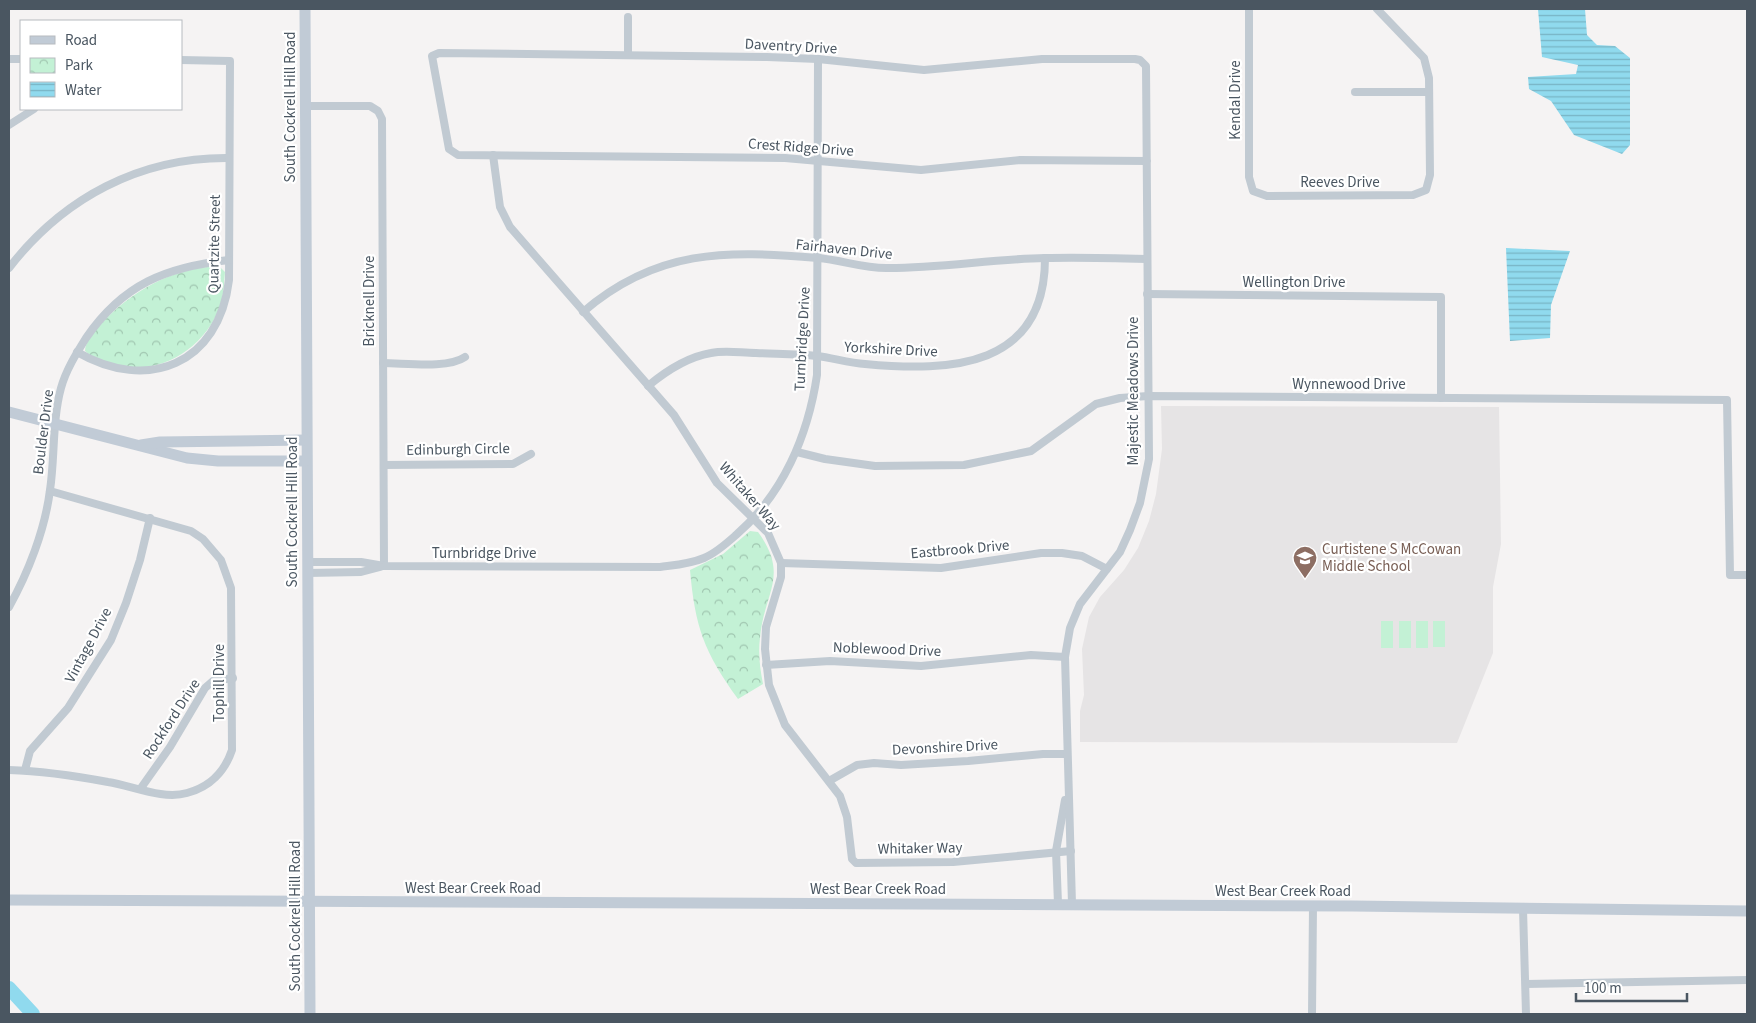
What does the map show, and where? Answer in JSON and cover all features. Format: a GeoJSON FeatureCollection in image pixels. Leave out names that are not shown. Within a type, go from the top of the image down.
{"type":"FeatureCollection","features":[{"type":"Feature","properties":{"kind":"main road","name":"South Cockrell Hill Road"},"geometry":{"type":"LineString","coordinates":[[305,9],[305,461],[311,902],[310,1014]]}},
{"type":"Feature","properties":{"kind":"main road"},"geometry":{"type":"LineString","coordinates":[[9,412],[141,445],[160,452],[202,459],[305,461]]}},
{"type":"Feature","properties":{"kind":"main road"},"geometry":{"type":"LineString","coordinates":[[141,445],[160,442],[306,440]]}},
{"type":"Feature","properties":{"kind":"main road","name":"West Bear Creek Road"},"geometry":{"type":"LineString","coordinates":[[9,900],[1072,904],[1747,911]]}},
{"type":"Feature","properties":{"kind":"street","name":"Kendal Drive"},"geometry":{"type":"LineString","coordinates":[[1249,9],[1249,177],[1253,191]]}},
{"type":"Feature","properties":{"kind":"street"},"geometry":{"type":"LineString","coordinates":[[1355,92],[1430,92],[1424,58],[1377,9]]}},
{"type":"Feature","properties":{"kind":"street"},"geometry":{"type":"LineString","coordinates":[[628,17],[628,55]]}},
{"type":"Feature","properties":{"kind":"street","name":"Daventry Drive"},"geometry":{"type":"LineString","coordinates":[[453,154],[448,149],[432,56],[439,53],[818,59],[908,70],[1042,59],[1135,59],[1140,60],[1146,66]]}},
{"type":"Feature","properties":{"kind":"street","name":"Turnbridge Drive"},"geometry":{"type":"LineString","coordinates":[[307,567],[360,572],[384,566],[660,567],[685,564],[706,557],[754,519],[779,484],[797,452],[812,407],[817,375],[819,258],[818,59]]}},
{"type":"Feature","properties":{"kind":"street","name":"Quartzite Street"},"geometry":{"type":"LineString","coordinates":[[77,352],[105,366],[122,371],[152,370],[185,358],[207,339],[222,314],[227,298],[229,260],[230,61],[182,60]]}},
{"type":"Feature","properties":{"kind":"street","name":"Majestic Meadows Drive"},"geometry":{"type":"LineString","coordinates":[[1072,904],[1066,657],[1074,616],[1080,604],[1120,552],[1140,503],[1149,459],[1146,66]]}},
{"type":"Feature","properties":{"kind":"street","name":"Reeves Drive"},"geometry":{"type":"LineString","coordinates":[[1253,191],[1266,196],[1412,195],[1426,190],[1430,175],[1430,92]]}},
{"type":"Feature","properties":{"kind":"street","name":"Bricknell Drive"},"geometry":{"type":"LineString","coordinates":[[305,106],[370,106],[378,111],[382,120],[384,566]]}},
{"type":"Feature","properties":{"kind":"street"},"geometry":{"type":"LineString","coordinates":[[9,125],[32,110]]}},
{"type":"Feature","properties":{"kind":"street","name":"Crest Ridge Drive"},"geometry":{"type":"LineString","coordinates":[[453,154],[737,156],[818,159],[921,170],[1020,160],[1147,161]]}},
{"type":"Feature","properties":{"kind":"street","name":"Whitaker Way"},"geometry":{"type":"LineString","coordinates":[[494,155],[500,207],[510,227],[582,312],[674,415],[717,483],[768,534],[782,563],[782,577],[766,626],[766,665],[769,685],[785,725],[840,796],[846,817],[852,859],[856,863],[953,862],[1070,852]]}},
{"type":"Feature","properties":{"kind":"street"},"geometry":{"type":"LineString","coordinates":[[9,268],[36,235],[53,219],[79,200],[116,180],[162,165],[212,158],[229,158]]}},
{"type":"Feature","properties":{"kind":"street","name":"Fairhaven Drive"},"geometry":{"type":"LineString","coordinates":[[582,312],[626,281],[649,269],[680,260],[739,254],[819,258],[881,268],[925,268],[1045,258],[1147,259]]}},
{"type":"Feature","properties":{"kind":"street","name":"Yorkshire Drive"},"geometry":{"type":"LineString","coordinates":[[648,386],[678,365],[711,353],[817,356],[864,364],[910,366],[952,365],[983,359],[1003,347],[1022,330],[1036,313],[1043,292],[1045,258]]}},
{"type":"Feature","properties":{"kind":"street","name":"Boulder Drive"},"geometry":{"type":"LineString","coordinates":[[9,607],[35,548],[50,492],[61,389],[77,352],[102,315],[130,290],[168,272],[195,264],[229,260]]}},
{"type":"Feature","properties":{"kind":"street","name":"Wellington Drive"},"geometry":{"type":"LineString","coordinates":[[1147,294],[1441,297],[1441,398]]}},
{"type":"Feature","properties":{"kind":"street"},"geometry":{"type":"LineString","coordinates":[[383,363],[445,364],[458,362],[465,357]]}},
{"type":"Feature","properties":{"kind":"street","name":"Wynnewood Drive"},"geometry":{"type":"LineString","coordinates":[[797,452],[825,459],[875,466],[964,465],[1031,451],[1096,404],[1120,398],[1148,396],[1727,400],[1730,575],[1747,575]]}},
{"type":"Feature","properties":{"kind":"street","name":"Edinburgh Circle"},"geometry":{"type":"LineString","coordinates":[[384,464],[513,464],[530,454]]}},
{"type":"Feature","properties":{"kind":"street","name":"Tophill Drive"},"geometry":{"type":"LineString","coordinates":[[9,770],[25,770],[141,788],[171,795],[186,794],[201,788],[223,770],[230,755],[233,737],[231,588],[221,560],[202,539],[191,531],[150,518],[50,492]]}},
{"type":"Feature","properties":{"kind":"street","name":"Vintage Drive"},"geometry":{"type":"LineString","coordinates":[[25,770],[30,751],[68,708],[111,640],[137,569],[150,518]]}},
{"type":"Feature","properties":{"kind":"street","name":"Eastbrook Drive"},"geometry":{"type":"LineString","coordinates":[[782,563],[942,568],[1041,553],[1062,552],[1082,556],[1106,569]]}},
{"type":"Feature","properties":{"kind":"street","name":"Noblewood Drive"},"geometry":{"type":"LineString","coordinates":[[766,665],[830,661],[921,666],[1031,655],[1066,657]]}},
{"type":"Feature","properties":{"kind":"street","name":"Rockford Drive"},"geometry":{"type":"LineString","coordinates":[[141,788],[179,733],[205,688],[213,681],[233,678]]}},
{"type":"Feature","properties":{"kind":"street","name":"Devonshire Drive"},"geometry":{"type":"LineString","coordinates":[[829,781],[857,765],[874,763],[901,765],[968,762],[1043,754],[1067,754]]}},
{"type":"Feature","properties":{"kind":"street","name":"Majestic Meadows Drive"},"geometry":{"type":"LineString","coordinates":[[1058,904],[1056,852],[1068,786]]}},
{"type":"Feature","properties":{"kind":"street"},"geometry":{"type":"LineString","coordinates":[[1312,1014],[1313,906]]}},
{"type":"Feature","properties":{"kind":"street"},"geometry":{"type":"LineString","coordinates":[[1523,909],[1526,1014]]}},
{"type":"Feature","properties":{"kind":"street"},"geometry":{"type":"LineString","coordinates":[[1526,984],[1747,980]]}},
{"type":"Feature","properties":{"kind":"shaded area","name":"Curtistene S McCowan Middle School"},"geometry":{"type":"Polygon","coordinates":[[[1161,406],[1499,407],[1501,544],[1493,587],[1493,653],[1457,743],[1080,742],[1080,711],[1084,695],[1082,649],[1089,617],[1100,597],[1124,570],[1138,548],[1149,521],[1156,494],[1162,449],[1161,406]]]}},
{"type":"Feature","properties":{"kind":"green space"},"geometry":{"type":"Polygon","coordinates":[[[219,266],[225,272],[220,306],[205,334],[181,354],[167,362],[136,368],[106,362],[85,351],[88,341],[100,325],[139,292],[185,271],[219,266]]]}},
{"type":"Feature","properties":{"kind":"green space"},"geometry":{"type":"Polygon","coordinates":[[[750,531],[758,532],[767,547],[774,573],[762,622],[759,644],[763,684],[738,699],[717,667],[703,638],[695,608],[690,570],[723,554],[750,531]]]}},
{"type":"Feature","properties":{"kind":"green space"},"geometry":{"type":"Polygon","coordinates":[[[1381,621],[1393,621],[1393,648],[1381,648],[1381,621]]]}},
{"type":"Feature","properties":{"kind":"green space"},"geometry":{"type":"Polygon","coordinates":[[[1399,621],[1411,621],[1411,648],[1399,648],[1399,621]]]}},
{"type":"Feature","properties":{"kind":"green space"},"geometry":{"type":"Polygon","coordinates":[[[1416,621],[1428,621],[1428,648],[1416,648],[1416,621]]]}},
{"type":"Feature","properties":{"kind":"green space"},"geometry":{"type":"Polygon","coordinates":[[[1433,621],[1445,621],[1445,647],[1433,647],[1433,621]]]}},
{"type":"Feature","properties":{"kind":"water"},"geometry":{"type":"Polygon","coordinates":[[[1538,9],[1585,9],[1587,35],[1597,45],[1615,46],[1630,58],[1630,145],[1622,154],[1574,135],[1551,101],[1529,89],[1528,77],[1576,74],[1578,65],[1542,57],[1538,9]]]}},
{"type":"Feature","properties":{"kind":"water"},"geometry":{"type":"Polygon","coordinates":[[[1506,248],[1570,251],[1551,305],[1550,338],[1510,341],[1506,248]]]}},
{"type":"Feature","properties":{"kind":"waterway"},"geometry":{"type":"LineString","coordinates":[[9,988],[33,1014]]}},
{"type":"Feature","properties":{"kind":"place","name":"Curtistene S McCowan Middle School"},"geometry":{"type":"Point","coordinates":[1305,579]}}]}
